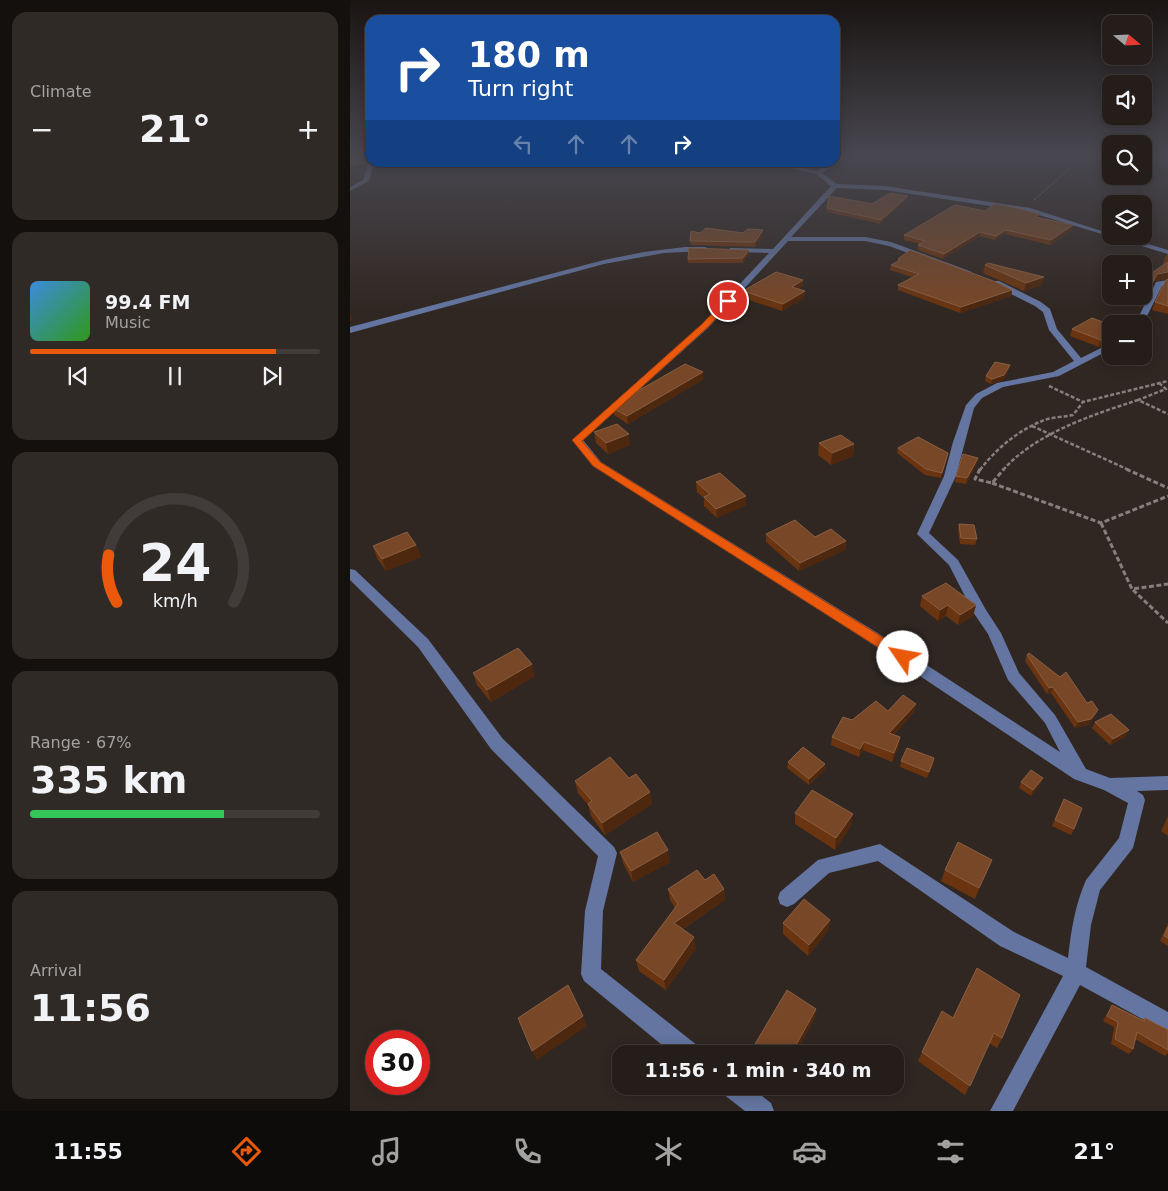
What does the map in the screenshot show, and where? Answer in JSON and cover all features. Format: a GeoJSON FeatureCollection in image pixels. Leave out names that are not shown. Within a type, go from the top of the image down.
{"type":"FeatureCollection","features":[{"type":"Feature","properties":{"kind":"street"},"geometry":{"type":"LineString","coordinates":[[818,205],[705,326],[577,440],[597,464],[871,636],[1080,774],[1110,785],[1137,800],[1126,842],[1092,886],[1081,926],[1076,972],[1001,1111]]}},
{"type":"Feature","properties":{"kind":"street"},"geometry":{"type":"LineString","coordinates":[[997,205],[1025,209],[1102,233]]}},
{"type":"Feature","properties":{"kind":"street"},"geometry":{"type":"LineString","coordinates":[[786,239],[865,238],[891,244],[973,274]]}},
{"type":"Feature","properties":{"kind":"street"},"geometry":{"type":"LineString","coordinates":[[1144,245],[1168,252]]}},
{"type":"Feature","properties":{"kind":"street"},"geometry":{"type":"LineString","coordinates":[[350,330],[443,304],[628,258],[689,249],[718,250]]}},
{"type":"Feature","properties":{"kind":"street"},"geometry":{"type":"LineString","coordinates":[[727,250],[775,251]]}},
{"type":"Feature","properties":{"kind":"street"},"geometry":{"type":"LineString","coordinates":[[990,280],[1038,304],[1047,311],[1053,330],[1080,362]]}},
{"type":"Feature","properties":{"kind":"street"},"geometry":{"type":"LineString","coordinates":[[1144,315],[1159,284],[1168,282]]}},
{"type":"Feature","properties":{"kind":"street"},"geometry":{"type":"LineString","coordinates":[[1080,774],[1050,719],[1013,676],[994,633],[980,612],[954,563],[923,534],[950,476],[969,407],[979,396],[1000,385],[1056,374],[1102,351]]}},
{"type":"Feature","properties":{"kind":"street"},"geometry":{"type":"LineString","coordinates":[[350,573],[423,643],[497,744],[608,853],[594,911],[591,974],[679,1045]]}},
{"type":"Feature","properties":{"kind":"street"},"geometry":{"type":"LineString","coordinates":[[1110,785],[1168,783]]}},
{"type":"Feature","properties":{"kind":"street"},"geometry":{"type":"LineString","coordinates":[[787,898],[824,866],[880,852],[1008,939],[1076,972],[1168,1023]]}},
{"type":"Feature","properties":{"kind":"street"},"geometry":{"type":"LineString","coordinates":[[743,1095],[763,1111]]}},
{"type":"Feature","properties":{"kind":"path"},"geometry":{"type":"LineString","coordinates":[[1025,209],[1030,205]]}},
{"type":"Feature","properties":{"kind":"path"},"geometry":{"type":"LineString","coordinates":[[1032,378],[1083,402]]}},
{"type":"Feature","properties":{"kind":"path"},"geometry":{"type":"LineString","coordinates":[[1168,381],[1083,402],[1073,415],[1044,420],[1031,426],[1010,440],[978,469],[975,479],[992,483],[1101,523],[1168,496]]}},
{"type":"Feature","properties":{"kind":"path"},"geometry":{"type":"LineString","coordinates":[[992,483],[1015,457],[1051,435],[1095,414],[1166,389],[1159,383]]}},
{"type":"Feature","properties":{"kind":"path"},"geometry":{"type":"LineString","coordinates":[[1138,400],[1168,414]]}},
{"type":"Feature","properties":{"kind":"path"},"geometry":{"type":"LineString","coordinates":[[1031,426],[1168,488]]}},
{"type":"Feature","properties":{"kind":"path"},"geometry":{"type":"LineString","coordinates":[[1101,523],[1132,589],[1168,622]]}},
{"type":"Feature","properties":{"kind":"path"},"geometry":{"type":"LineString","coordinates":[[1132,589],[1168,584]]}},
{"type":"Feature","properties":{"kind":"building"},"geometry":{"type":"Polygon","coordinates":[[[828,205],[898,205],[881,220],[827,208],[828,205]]]}},
{"type":"Feature","properties":{"kind":"building"},"geometry":{"type":"Polygon","coordinates":[[[955,205],[985,211],[993,205],[999,205],[1040,214],[1035,217],[1073,225],[1051,240],[1006,230],[996,236],[980,232],[944,254],[918,245],[925,241],[904,235],[955,205]]]}},
{"type":"Feature","properties":{"kind":"building"},"geometry":{"type":"Polygon","coordinates":[[[706,228],[743,233],[748,229],[763,230],[755,242],[690,241],[691,231],[700,233],[706,228]]]}},
{"type":"Feature","properties":{"kind":"building"},"geometry":{"type":"Polygon","coordinates":[[[689,248],[749,250],[743,258],[688,259],[689,248]]]}},
{"type":"Feature","properties":{"kind":"building"},"geometry":{"type":"Polygon","coordinates":[[[910,250],[996,282],[1012,290],[961,307],[898,285],[919,274],[891,265],[900,260],[898,259],[910,250]]]}},
{"type":"Feature","properties":{"kind":"building"},"geometry":{"type":"Polygon","coordinates":[[[1168,262],[1168,272],[1157,274],[1152,284],[1152,273],[1168,262]]]}},
{"type":"Feature","properties":{"kind":"building"},"geometry":{"type":"Polygon","coordinates":[[[988,263],[1044,277],[1026,283],[985,265],[988,263]]]}},
{"type":"Feature","properties":{"kind":"building"},"geometry":{"type":"Polygon","coordinates":[[[776,272],[803,280],[792,287],[805,291],[783,304],[743,291],[776,272]]]}},
{"type":"Feature","properties":{"kind":"building"},"geometry":{"type":"Polygon","coordinates":[[[1168,279],[1168,306],[1155,302],[1168,279]]]}},
{"type":"Feature","properties":{"kind":"building"},"geometry":{"type":"Polygon","coordinates":[[[1092,318],[1102,322],[1102,340],[1101,340],[1072,329],[1092,318]]]}},
{"type":"Feature","properties":{"kind":"building"},"geometry":{"type":"Polygon","coordinates":[[[995,362],[1010,365],[1004,375],[992,379],[986,376],[995,362]]]}},
{"type":"Feature","properties":{"kind":"building"},"geometry":{"type":"Polygon","coordinates":[[[685,364],[703,372],[627,416],[613,408],[622,400],[685,364]]]}},
{"type":"Feature","properties":{"kind":"building"},"geometry":{"type":"Polygon","coordinates":[[[617,424],[629,434],[606,443],[594,432],[617,424]]]}},
{"type":"Feature","properties":{"kind":"building"},"geometry":{"type":"Polygon","coordinates":[[[841,435],[854,444],[832,453],[819,443],[841,435]]]}},
{"type":"Feature","properties":{"kind":"building"},"geometry":{"type":"Polygon","coordinates":[[[918,437],[948,453],[942,473],[926,469],[898,448],[918,437]]]}},
{"type":"Feature","properties":{"kind":"building"},"geometry":{"type":"Polygon","coordinates":[[[963,454],[978,458],[967,478],[956,476],[963,454]]]}},
{"type":"Feature","properties":{"kind":"building"},"geometry":{"type":"Polygon","coordinates":[[[720,473],[746,496],[716,509],[704,497],[710,494],[696,482],[720,473]]]}},
{"type":"Feature","properties":{"kind":"building"},"geometry":{"type":"Polygon","coordinates":[[[795,520],[815,537],[831,529],[846,541],[800,563],[766,534],[795,520]]]}},
{"type":"Feature","properties":{"kind":"building"},"geometry":{"type":"Polygon","coordinates":[[[959,524],[974,525],[977,539],[961,538],[959,524]]]}},
{"type":"Feature","properties":{"kind":"building"},"geometry":{"type":"Polygon","coordinates":[[[407,532],[416,545],[382,559],[373,546],[407,532]]]}},
{"type":"Feature","properties":{"kind":"building"},"geometry":{"type":"Polygon","coordinates":[[[946,583],[976,605],[960,615],[948,605],[940,610],[922,596],[946,583]]]}},
{"type":"Feature","properties":{"kind":"building"},"geometry":{"type":"Polygon","coordinates":[[[518,648],[532,664],[487,690],[473,673],[518,648]]]}},
{"type":"Feature","properties":{"kind":"building"},"geometry":{"type":"Polygon","coordinates":[[[1029,653],[1060,677],[1066,672],[1087,703],[1092,701],[1098,710],[1091,719],[1078,722],[1053,687],[1049,688],[1027,655],[1029,653]]]}},
{"type":"Feature","properties":{"kind":"building"},"geometry":{"type":"Polygon","coordinates":[[[903,695],[916,704],[889,733],[900,737],[894,753],[864,742],[860,749],[832,737],[843,717],[852,720],[876,701],[888,711],[903,695]]]}},
{"type":"Feature","properties":{"kind":"building"},"geometry":{"type":"Polygon","coordinates":[[[1111,714],[1129,730],[1113,739],[1095,722],[1111,714]]]}},
{"type":"Feature","properties":{"kind":"building"},"geometry":{"type":"Polygon","coordinates":[[[803,747],[825,764],[809,779],[788,762],[803,747]]]}},
{"type":"Feature","properties":{"kind":"building"},"geometry":{"type":"Polygon","coordinates":[[[907,748],[934,758],[929,772],[901,761],[907,748]]]}},
{"type":"Feature","properties":{"kind":"building"},"geometry":{"type":"Polygon","coordinates":[[[610,757],[629,778],[636,774],[650,792],[602,823],[588,804],[592,801],[575,781],[610,757]]]}},
{"type":"Feature","properties":{"kind":"building"},"geometry":{"type":"Polygon","coordinates":[[[1031,770],[1043,778],[1033,790],[1021,782],[1031,770]]]}},
{"type":"Feature","properties":{"kind":"building"},"geometry":{"type":"Polygon","coordinates":[[[812,790],[853,814],[836,838],[795,813],[812,790]]]}},
{"type":"Feature","properties":{"kind":"building"},"geometry":{"type":"Polygon","coordinates":[[[1064,799],[1082,808],[1074,829],[1055,820],[1064,799]]]}},
{"type":"Feature","properties":{"kind":"building"},"geometry":{"type":"Polygon","coordinates":[[[657,832],[668,850],[631,871],[620,852],[657,832]]]}},
{"type":"Feature","properties":{"kind":"building"},"geometry":{"type":"Polygon","coordinates":[[[958,842],[992,860],[979,888],[945,870],[958,842]]]}},
{"type":"Feature","properties":{"kind":"building"},"geometry":{"type":"Polygon","coordinates":[[[697,870],[705,880],[714,874],[724,889],[674,923],[694,937],[664,980],[636,960],[678,904],[668,889],[697,870]]]}},
{"type":"Feature","properties":{"kind":"building"},"geometry":{"type":"Polygon","coordinates":[[[804,899],[830,920],[809,945],[783,923],[804,899]]]}},
{"type":"Feature","properties":{"kind":"building"},"geometry":{"type":"Polygon","coordinates":[[[1168,927],[1168,938],[1164,936],[1168,927]]]}},
{"type":"Feature","properties":{"kind":"building"},"geometry":{"type":"Polygon","coordinates":[[[977,968],[1020,995],[1002,1038],[994,1033],[970,1086],[922,1052],[942,1011],[953,1018],[977,968]]]}},
{"type":"Feature","properties":{"kind":"building"},"geometry":{"type":"Polygon","coordinates":[[[568,985],[583,1016],[532,1051],[518,1018],[568,985]]]}},
{"type":"Feature","properties":{"kind":"building"},"geometry":{"type":"Polygon","coordinates":[[[787,990],[816,1009],[796,1045],[755,1044],[787,990]]]}},
{"type":"Feature","properties":{"kind":"building"},"geometry":{"type":"Polygon","coordinates":[[[1112,1005],[1144,1021],[1145,1018],[1168,1030],[1168,1050],[1137,1032],[1133,1049],[1115,1039],[1118,1022],[1107,1016],[1112,1005]]]}},
{"type":"Feature","properties":{"kind":"route"},"geometry":{"type":"LineString","coordinates":[[728,301],[705,326],[577,440],[597,464],[903,657]]}}]}
